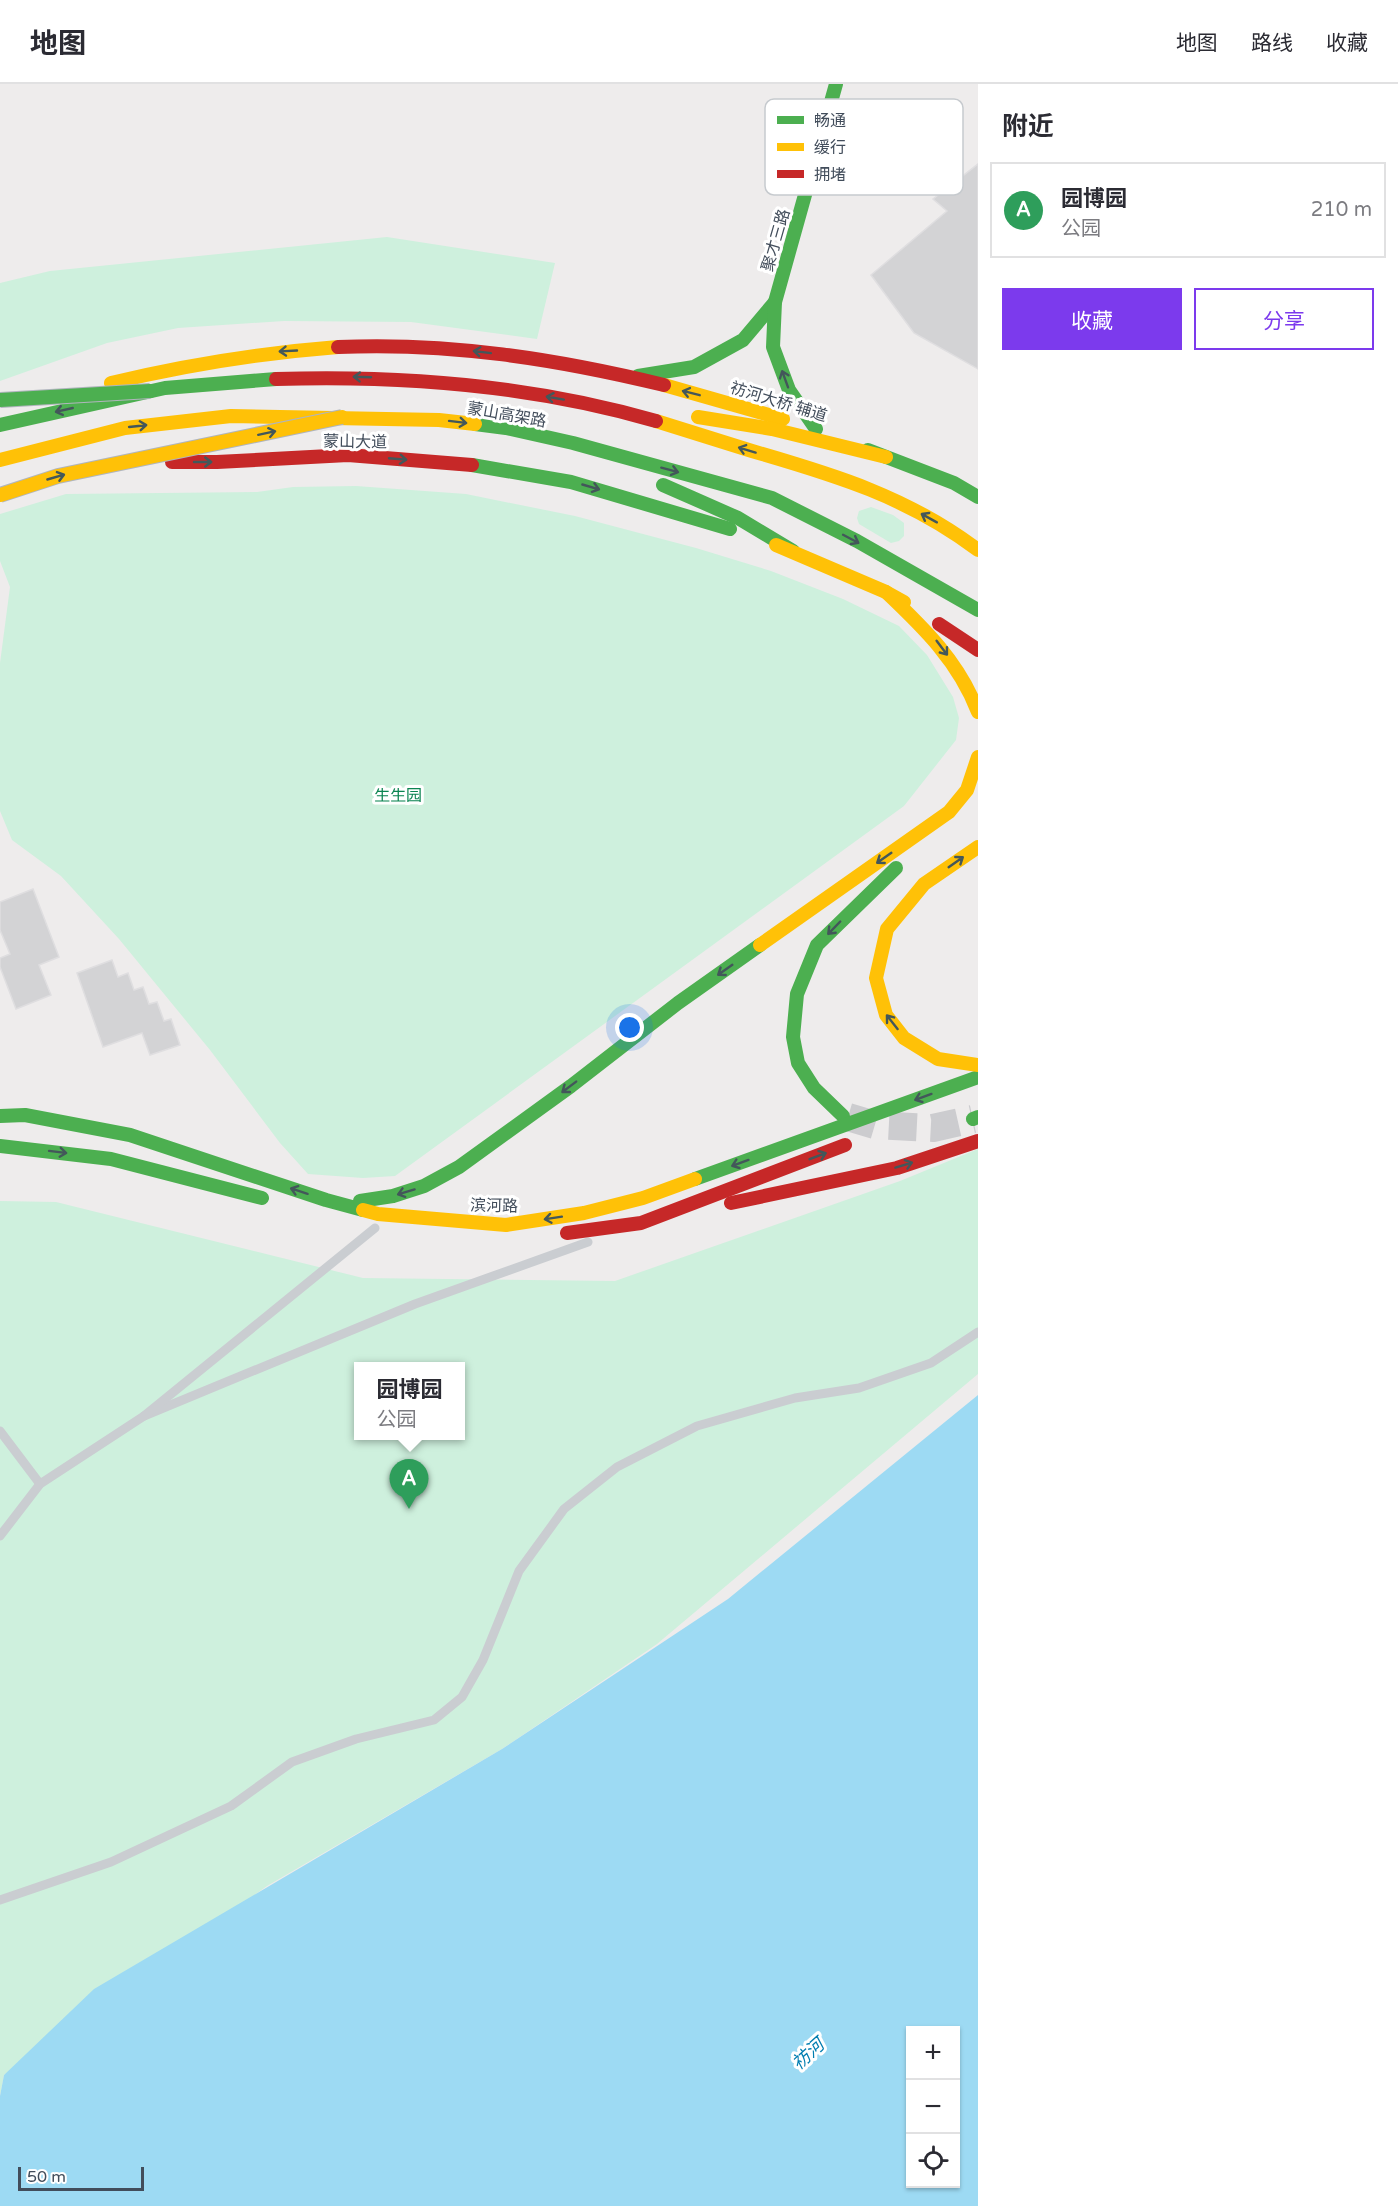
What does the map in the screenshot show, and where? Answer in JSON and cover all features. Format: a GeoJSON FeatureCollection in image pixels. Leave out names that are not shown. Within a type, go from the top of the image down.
{"type":"FeatureCollection","features":[{"type":"Feature","properties":{"kind":"main road","name":"聚才三路"},"geometry":{"type":"LineString","coordinates":[[832,99],[836,84]]}},
{"type":"Feature","properties":{"kind":"main road","name":"聚才三路"},"geometry":{"type":"LineString","coordinates":[[775,302],[805,195]]}},
{"type":"Feature","properties":{"kind":"main road"},"geometry":{"type":"LineString","coordinates":[[628,378],[694,367],[743,340],[775,302]]}},
{"type":"Feature","properties":{"kind":"main road"},"geometry":{"type":"LineString","coordinates":[[775,302],[773,347],[789,390],[816,429]]}},
{"type":"Feature","properties":{"kind":"main road","name":"祊河大桥 辅道"},"geometry":{"type":"LineString","coordinates":[[0,410],[154,372],[278,351],[373,346],[455,349],[561,362],[745,407],[816,429],[954,483],[978,497]]}},
{"type":"Feature","properties":{"kind":"main road","name":"蒙山高架路"},"geometry":{"type":"LineString","coordinates":[[0,425],[150,391],[232,381],[330,377],[409,379],[483,386],[555,397],[613,410],[807,468],[893,498],[960,535],[978,550]]}},
{"type":"Feature","properties":{"kind":"main road"},"geometry":{"type":"LineString","coordinates":[[0,400],[150,391]]}},
{"type":"Feature","properties":{"kind":"main road"},"geometry":{"type":"LineString","coordinates":[[613,410],[720,420],[772,429],[886,457]]}},
{"type":"Feature","properties":{"kind":"main road","name":"蒙山高架路"},"geometry":{"type":"LineString","coordinates":[[0,460],[125,428],[231,416],[439,420],[506,428],[573,443],[772,498],[978,609]]}},
{"type":"Feature","properties":{"kind":"main road"},"geometry":{"type":"LineString","coordinates":[[0,495],[58,476],[342,417]]}},
{"type":"Feature","properties":{"kind":"main road"},"geometry":{"type":"LineString","coordinates":[[589,448],[651,480],[738,518],[793,551],[886,592],[978,650]]}},
{"type":"Feature","properties":{"kind":"main road","name":"蒙山大道"},"geometry":{"type":"LineString","coordinates":[[65,462],[217,462],[348,455],[478,466],[571,482],[705,520],[793,551]]}},
{"type":"Feature","properties":{"kind":"main road"},"geometry":{"type":"LineString","coordinates":[[886,592],[939,643],[962,676],[978,712]]}},
{"type":"Feature","properties":{"kind":"main road"},"geometry":{"type":"LineString","coordinates":[[939,624],[978,661]]}},
{"type":"Feature","properties":{"kind":"main road"},"geometry":{"type":"LineString","coordinates":[[843,1116],[814,1088],[798,1063],[793,1037],[796,994],[816,945],[901,864],[949,812],[967,790],[978,757]]}},
{"type":"Feature","properties":{"kind":"main road"},"geometry":{"type":"LineString","coordinates":[[326,1200],[365,1201],[393,1196],[424,1186],[459,1167],[571,1086],[678,1002],[949,812]]}},
{"type":"Feature","properties":{"kind":"main road"},"geometry":{"type":"LineString","coordinates":[[978,847],[924,884],[887,928],[876,978],[886,1015],[904,1038],[938,1059],[978,1065]]}},
{"type":"Feature","properties":{"kind":"main road","name":"滨河路"},"geometry":{"type":"LineString","coordinates":[[0,1116],[25,1115],[130,1135],[326,1200],[378,1214],[506,1225],[584,1213],[643,1198],[978,1077]]}},
{"type":"Feature","properties":{"kind":"main road"},"geometry":{"type":"LineString","coordinates":[[553,1235],[641,1223],[897,1168],[978,1141]]}},
{"type":"Feature","properties":{"kind":"main road"},"geometry":{"type":"LineString","coordinates":[[641,1223],[853,1142]]}},
{"type":"Feature","properties":{"kind":"main road"},"geometry":{"type":"LineString","coordinates":[[0,1146],[111,1159],[270,1200]]}},
{"type":"Feature","properties":{"kind":"main road"},"geometry":{"type":"LineString","coordinates":[[354,1222],[380,1228]]}},
{"type":"Feature","properties":{"kind":"lane"},"geometry":{"type":"LineString","coordinates":[[144,1416],[415,1304],[641,1223]]}},
{"type":"Feature","properties":{"kind":"lane"},"geometry":{"type":"LineString","coordinates":[[0,1536],[40,1484],[144,1416],[380,1228]]}},
{"type":"Feature","properties":{"kind":"lane"},"geometry":{"type":"LineString","coordinates":[[0,1900],[111,1862],[231,1806],[292,1762],[356,1739],[434,1720],[462,1697],[483,1660],[519,1571],[564,1509],[618,1467],[697,1426],[795,1398],[860,1388],[931,1363],[978,1332]]}},
{"type":"Feature","properties":{"kind":"lane"},"geometry":{"type":"LineString","coordinates":[[0,1431],[40,1484]]}},
{"type":"Feature","properties":{"kind":"green space"},"geometry":{"type":"Polygon","coordinates":[[[387,237],[555,263],[537,339],[411,322],[284,321],[178,328],[107,343],[0,381],[0,283],[50,271],[387,237]]]}},
{"type":"Feature","properties":{"kind":"green space","name":"生生园"},"geometry":{"type":"Polygon","coordinates":[[[356,486],[466,494],[575,516],[696,548],[771,571],[843,599],[899,626],[927,655],[953,697],[959,718],[956,740],[904,806],[395,1176],[363,1178],[308,1174],[280,1143],[210,1050],[119,939],[61,876],[12,840],[0,811],[0,663],[10,587],[0,561],[0,514],[66,494],[257,492],[293,487],[356,486]]]}},
{"type":"Feature","properties":{"kind":"green space"},"geometry":{"type":"Polygon","coordinates":[[[871,507],[893,515],[904,523],[904,536],[899,541],[891,543],[859,524],[857,518],[859,511],[871,507]]]}},
{"type":"Feature","properties":{"kind":"green space"},"geometry":{"type":"Polygon","coordinates":[[[978,1149],[978,1374],[657,1644],[502,1749],[267,1886],[4,2075],[0,2096],[0,1201],[56,1202],[363,1278],[615,1281],[900,1181],[978,1149]]]}},
{"type":"Feature","properties":{"kind":"water","name":"祊河"},"geometry":{"type":"Polygon","coordinates":[[[978,1395],[978,2206],[0,2206],[0,2096],[4,2075],[94,1989],[502,1749],[728,1599],[978,1395]]]}},
{"type":"Feature","properties":{"kind":"building"},"geometry":{"type":"Polygon","coordinates":[[[978,164],[978,369],[914,333],[871,275],[947,211],[933,199],[938,195],[963,195],[963,176],[978,164]]]}},
{"type":"Feature","properties":{"kind":"building"},"geometry":{"type":"Polygon","coordinates":[[[33,889],[59,957],[39,965],[51,995],[16,1009],[0,967],[0,958],[10,954],[0,930],[0,902],[33,889]]]}},
{"type":"Feature","properties":{"kind":"building"},"geometry":{"type":"Polygon","coordinates":[[[112,960],[118,977],[128,973],[134,990],[143,987],[149,1004],[157,1002],[164,1021],[171,1019],[180,1045],[150,1055],[142,1033],[103,1047],[77,973],[112,960]]]}},
{"type":"Feature","properties":{"kind":"tunnel"},"geometry":{"type":"LineString","coordinates":[[848,1117],[875,1125],[933,1128],[973,1119]]}},
{"type":"Feature","properties":{"kind":"traffic: fast"},"geometry":{"type":"LineString","coordinates":[[832,99],[836,84]]}},
{"type":"Feature","properties":{"kind":"traffic: fast"},"geometry":{"type":"LineString","coordinates":[[805,195],[775,302],[773,347],[789,390],[816,429]]}},
{"type":"Feature","properties":{"kind":"traffic: fast"},"geometry":{"type":"LineString","coordinates":[[638,376],[694,367],[743,340],[775,302]]}},
{"type":"Feature","properties":{"kind":"traffic: fast"},"geometry":{"type":"LineString","coordinates":[[0,425],[165,388],[276,379]]}},
{"type":"Feature","properties":{"kind":"traffic: fast"},"geometry":{"type":"LineString","coordinates":[[0,400],[150,391]]}},
{"type":"Feature","properties":{"kind":"traffic: fast"},"geometry":{"type":"LineString","coordinates":[[475,424],[506,428],[573,443],[772,498],[857,541],[978,610]]}},
{"type":"Feature","properties":{"kind":"traffic: fast"},"geometry":{"type":"LineString","coordinates":[[868,450],[954,483],[978,497]]}},
{"type":"Feature","properties":{"kind":"traffic: fast"},"geometry":{"type":"LineString","coordinates":[[472,465],[571,482],[730,529]]}},
{"type":"Feature","properties":{"kind":"traffic: fast"},"geometry":{"type":"LineString","coordinates":[[663,485],[738,518],[793,551]]}},
{"type":"Feature","properties":{"kind":"traffic: fast"},"geometry":{"type":"LineString","coordinates":[[843,1116],[814,1088],[798,1063],[793,1037],[797,994],[817,945],[896,868]]}},
{"type":"Feature","properties":{"kind":"traffic: fast"},"geometry":{"type":"LineString","coordinates":[[360,1201],[393,1196],[424,1186],[459,1167],[571,1086],[678,1003],[760,945]]}},
{"type":"Feature","properties":{"kind":"traffic: fast"},"geometry":{"type":"LineString","coordinates":[[695,1179],[978,1077]]}},
{"type":"Feature","properties":{"kind":"traffic: fast"},"geometry":{"type":"LineString","coordinates":[[0,1116],[25,1115],[130,1135],[326,1200],[363,1210]]}},
{"type":"Feature","properties":{"kind":"traffic: fast"},"geometry":{"type":"LineString","coordinates":[[973,1119],[978,1117]]}},
{"type":"Feature","properties":{"kind":"traffic: fast"},"geometry":{"type":"LineString","coordinates":[[0,1146],[111,1159],[262,1198]]}},
{"type":"Feature","properties":{"kind":"traffic: slow"},"geometry":{"type":"LineString","coordinates":[[111,383],[224,360],[338,347]]}},
{"type":"Feature","properties":{"kind":"traffic: slow"},"geometry":{"type":"LineString","coordinates":[[664,385],[783,419]]}},
{"type":"Feature","properties":{"kind":"traffic: slow"},"geometry":{"type":"LineString","coordinates":[[0,460],[125,428],[231,416],[439,420],[475,424]]}},
{"type":"Feature","properties":{"kind":"traffic: slow"},"geometry":{"type":"LineString","coordinates":[[0,495],[58,476],[342,417]]}},
{"type":"Feature","properties":{"kind":"traffic: slow"},"geometry":{"type":"LineString","coordinates":[[698,417],[772,429],[886,457]]}},
{"type":"Feature","properties":{"kind":"traffic: slow"},"geometry":{"type":"LineString","coordinates":[[656,421],[812,469],[870,490],[925,516],[978,550]]}},
{"type":"Feature","properties":{"kind":"traffic: slow"},"geometry":{"type":"LineString","coordinates":[[776,545],[886,592],[904,602]]}},
{"type":"Feature","properties":{"kind":"traffic: slow"},"geometry":{"type":"LineString","coordinates":[[886,592],[914,619],[951,662],[978,712]]}},
{"type":"Feature","properties":{"kind":"traffic: slow"},"geometry":{"type":"LineString","coordinates":[[760,945],[949,812],[967,790],[978,757]]}},
{"type":"Feature","properties":{"kind":"traffic: slow"},"geometry":{"type":"LineString","coordinates":[[978,847],[924,884],[887,929],[876,978],[886,1015],[904,1038],[938,1059],[978,1065]]}},
{"type":"Feature","properties":{"kind":"traffic: slow"},"geometry":{"type":"LineString","coordinates":[[363,1210],[378,1214],[506,1225],[584,1213],[643,1198],[695,1179]]}},
{"type":"Feature","properties":{"kind":"traffic: jam"},"geometry":{"type":"LineString","coordinates":[[338,347],[421,347],[502,354],[584,367],[664,385]]}},
{"type":"Feature","properties":{"kind":"traffic: jam"},"geometry":{"type":"LineString","coordinates":[[276,379],[372,379],[467,385],[562,399],[656,421]]}},
{"type":"Feature","properties":{"kind":"traffic: jam"},"geometry":{"type":"LineString","coordinates":[[172,462],[348,455],[472,465]]}},
{"type":"Feature","properties":{"kind":"traffic: jam"},"geometry":{"type":"LineString","coordinates":[[939,624],[978,650]]}},
{"type":"Feature","properties":{"kind":"traffic: jam"},"geometry":{"type":"LineString","coordinates":[[731,1203],[897,1168],[978,1141]]}},
{"type":"Feature","properties":{"kind":"traffic: jam"},"geometry":{"type":"LineString","coordinates":[[567,1233],[641,1223],[845,1145]]}},
{"type":"Feature","properties":{"kind":"place","name":"园博园"},"geometry":{"type":"Point","coordinates":[409,1509]}}]}
